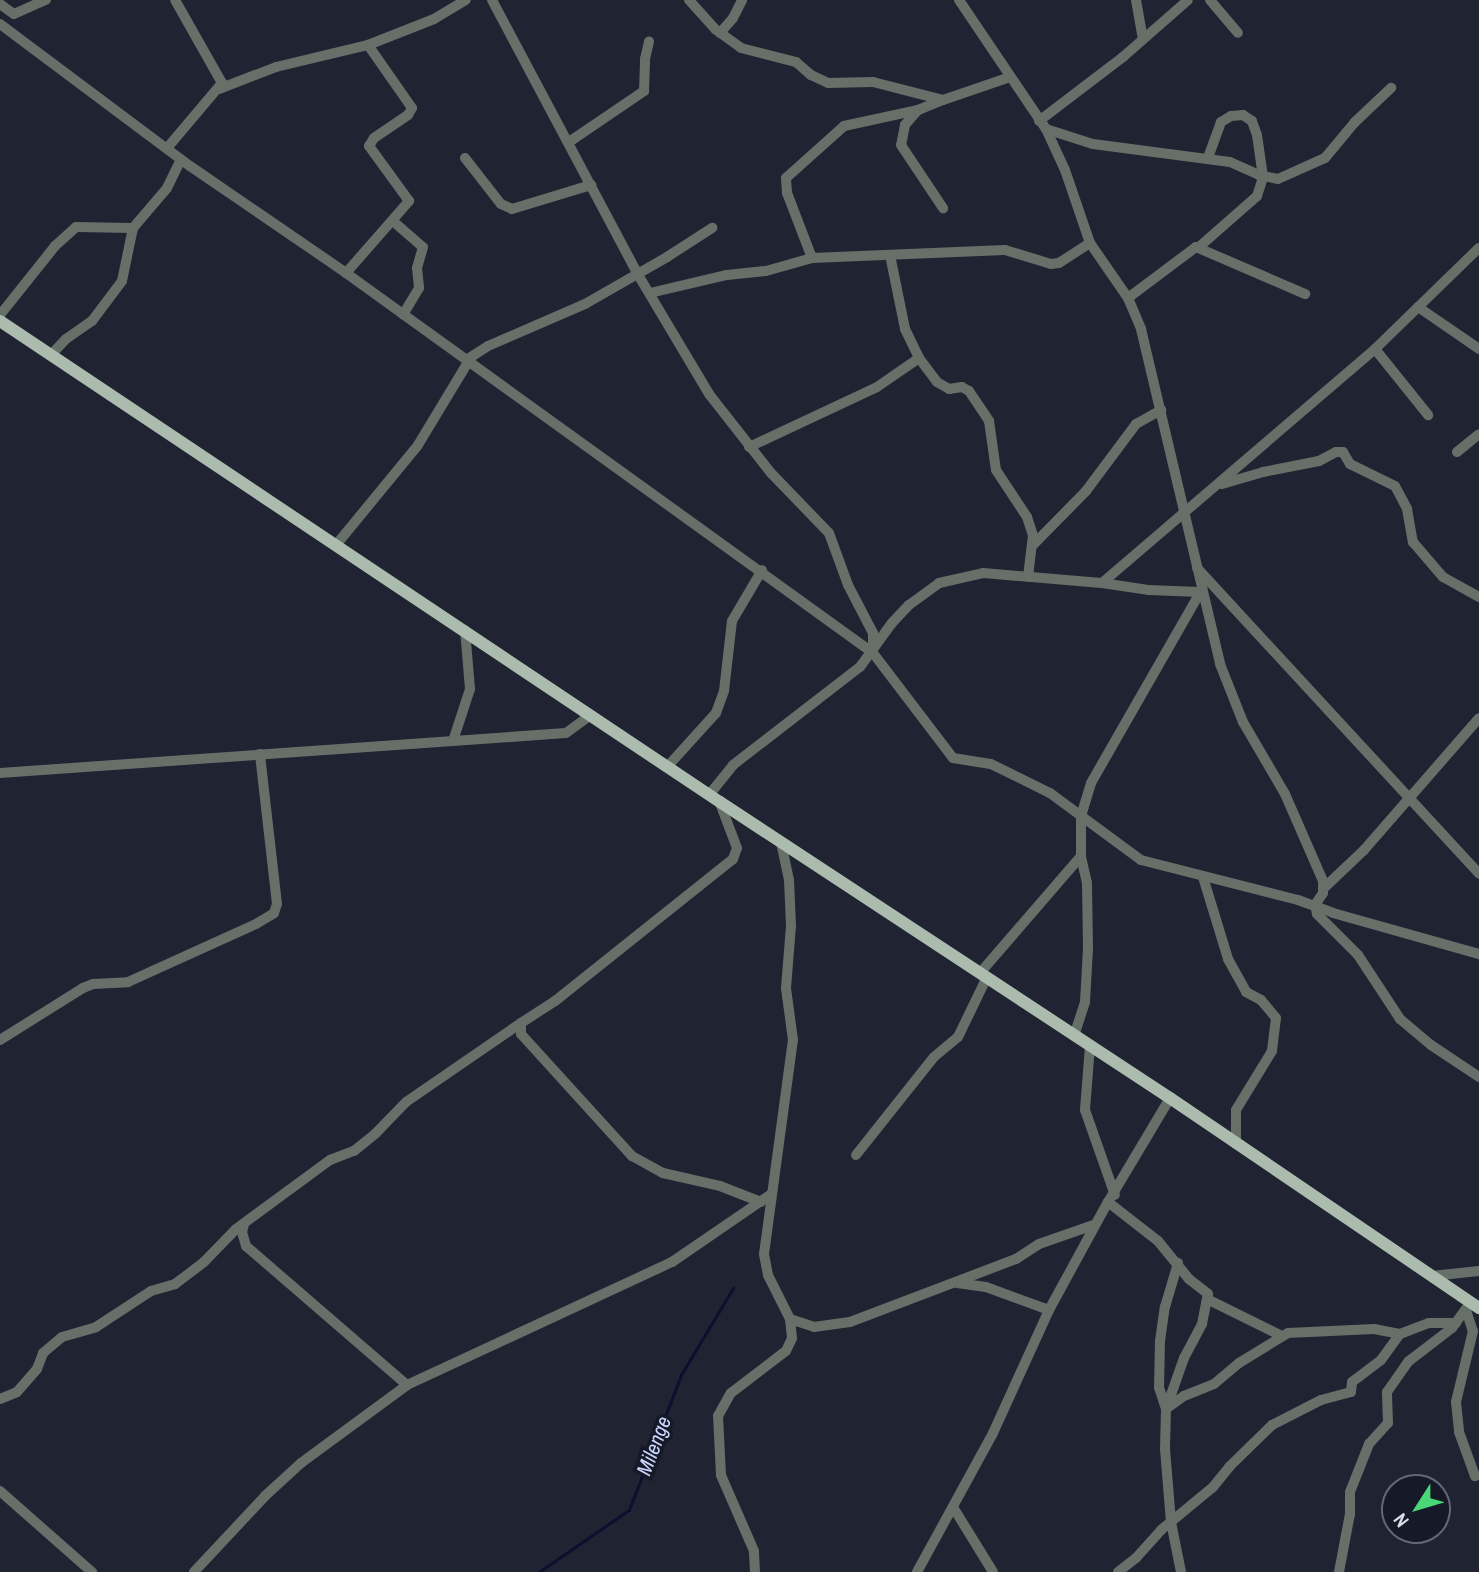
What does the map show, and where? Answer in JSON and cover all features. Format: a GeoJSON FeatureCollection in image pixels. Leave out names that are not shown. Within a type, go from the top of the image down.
{"type":"FeatureCollection","features":[{"type":"Feature","properties":{"kind":"main road"},"geometry":{"type":"LineString","coordinates":[[0,321],[781,843],[1170,1098],[1474,1306]]}},
{"type":"Feature","properties":{"kind":"street"},"geometry":{"type":"LineString","coordinates":[[46,0],[14,14],[3,26],[181,159],[346,273],[762,570],[873,653],[953,758],[991,764],[1050,793],[1140,860],[1315,905],[1333,913],[1479,954]]}},
{"type":"Feature","properties":{"kind":"street"},"geometry":{"type":"LineString","coordinates":[[168,147],[222,83],[220,75],[175,0]]}},
{"type":"Feature","properties":{"kind":"street"},"geometry":{"type":"LineString","coordinates":[[219,89],[276,67],[368,45],[434,19],[466,0]]}},
{"type":"Feature","properties":{"kind":"street"},"geometry":{"type":"LineString","coordinates":[[492,0],[532,80],[569,142],[637,273],[709,394],[749,447],[829,533],[848,585],[873,633],[873,653]]}},
{"type":"Feature","properties":{"kind":"street"},"geometry":{"type":"LineString","coordinates":[[689,0],[720,33],[741,48],[796,62],[819,80],[873,82],[943,100]]}},
{"type":"Feature","properties":{"kind":"street"},"geometry":{"type":"LineString","coordinates":[[720,33],[733,18],[742,0]]}},
{"type":"Feature","properties":{"kind":"street"},"geometry":{"type":"LineString","coordinates":[[959,0],[1043,125],[1065,170],[1090,243],[1128,298],[1141,330],[1201,591],[1230,692],[1243,722],[1285,794],[1325,887]]}},
{"type":"Feature","properties":{"kind":"street"},"geometry":{"type":"LineString","coordinates":[[1136,0],[1143,39]]}},
{"type":"Feature","properties":{"kind":"street"},"geometry":{"type":"LineString","coordinates":[[1043,125],[1188,0]]}},
{"type":"Feature","properties":{"kind":"street"},"geometry":{"type":"LineString","coordinates":[[1210,0],[1238,33]]}},
{"type":"Feature","properties":{"kind":"street"},"geometry":{"type":"LineString","coordinates":[[0,4],[14,14]]}},
{"type":"Feature","properties":{"kind":"street"},"geometry":{"type":"LineString","coordinates":[[569,142],[644,91],[645,59],[649,41]]}},
{"type":"Feature","properties":{"kind":"street"},"geometry":{"type":"LineString","coordinates":[[346,273],[394,222],[409,201],[400,185],[371,150],[369,142],[408,115],[412,108],[368,45]]}},
{"type":"Feature","properties":{"kind":"street"},"geometry":{"type":"LineString","coordinates":[[812,258],[787,193],[786,178],[844,126],[918,110],[1010,77]]}},
{"type":"Feature","properties":{"kind":"street"},"geometry":{"type":"LineString","coordinates":[[1043,125],[1093,144],[1230,162],[1263,177],[1284,179],[1318,164],[1391,88]]}},
{"type":"Feature","properties":{"kind":"street"},"geometry":{"type":"LineString","coordinates":[[918,110],[905,125],[901,145],[943,208]]}},
{"type":"Feature","properties":{"kind":"street"},"geometry":{"type":"LineString","coordinates":[[1128,298],[1189,250],[1199,247],[1257,196],[1263,177],[1257,135],[1252,121],[1243,115],[1231,116],[1221,122],[1208,158]]}},
{"type":"Feature","properties":{"kind":"street"},"geometry":{"type":"LineString","coordinates":[[465,158],[501,204],[512,209],[590,185]]}},
{"type":"Feature","properties":{"kind":"street"},"geometry":{"type":"LineString","coordinates":[[51,355],[66,339],[92,321],[122,281],[133,228],[167,188],[181,159]]}},
{"type":"Feature","properties":{"kind":"street"},"geometry":{"type":"LineString","coordinates":[[394,222],[423,247],[417,268],[419,288],[403,315]]}},
{"type":"Feature","properties":{"kind":"street"},"geometry":{"type":"LineString","coordinates":[[0,315],[55,246],[76,227],[133,228]]}},
{"type":"Feature","properties":{"kind":"street"},"geometry":{"type":"LineString","coordinates":[[336,545],[418,445],[471,357],[488,346],[584,304],[712,228]]}},
{"type":"Feature","properties":{"kind":"street"},"geometry":{"type":"LineString","coordinates":[[650,292],[727,275],[766,271],[812,258],[1005,250],[1051,264],[1059,263],[1090,243]]}},
{"type":"Feature","properties":{"kind":"street"},"geometry":{"type":"LineString","coordinates":[[1199,247],[1305,294]]}},
{"type":"Feature","properties":{"kind":"street"},"geometry":{"type":"LineString","coordinates":[[1102,583],[1375,349],[1479,248]]}},
{"type":"Feature","properties":{"kind":"street"},"geometry":{"type":"LineString","coordinates":[[890,255],[905,329],[919,359],[937,382],[949,388],[962,387],[969,391],[989,421],[996,470],[1027,517],[1033,545],[1028,577]]}},
{"type":"Feature","properties":{"kind":"street"},"geometry":{"type":"LineString","coordinates":[[1418,307],[1479,349]]}},
{"type":"Feature","properties":{"kind":"street"},"geometry":{"type":"LineString","coordinates":[[1375,349],[1428,415]]}},
{"type":"Feature","properties":{"kind":"street"},"geometry":{"type":"LineString","coordinates":[[749,447],[877,387],[919,359]]}},
{"type":"Feature","properties":{"kind":"street"},"geometry":{"type":"LineString","coordinates":[[1033,545],[1086,491],[1136,424],[1161,410]]}},
{"type":"Feature","properties":{"kind":"street"},"geometry":{"type":"LineString","coordinates":[[1457,452],[1479,434]]}},
{"type":"Feature","properties":{"kind":"street"},"geometry":{"type":"LineString","coordinates":[[1219,485],[1263,472],[1319,461],[1336,452],[1343,452],[1350,464],[1395,486],[1407,509],[1413,542],[1443,577],[1479,597]]}},
{"type":"Feature","properties":{"kind":"street"},"geometry":{"type":"LineString","coordinates":[[1196,568],[1408,801],[1479,874]]}},
{"type":"Feature","properties":{"kind":"street"},"geometry":{"type":"LineString","coordinates":[[667,767],[716,713],[724,691],[730,629],[740,603],[762,570]]}},
{"type":"Feature","properties":{"kind":"street"},"geometry":{"type":"LineString","coordinates":[[0,1399],[18,1392],[37,1369],[43,1353],[62,1337],[101,1324],[151,1291],[175,1284],[204,1262],[244,1224],[330,1160],[354,1151],[406,1102],[565,993],[733,859],[737,848],[715,799],[733,765],[841,682],[873,653],[892,623],[915,600],[939,583],[983,573],[1102,583],[1149,590],[1201,591]]}},
{"type":"Feature","properties":{"kind":"street"},"geometry":{"type":"LineString","coordinates":[[1074,1036],[1085,1002],[1088,948],[1087,883],[1081,856],[1081,816],[1091,783],[1201,591]]}},
{"type":"Feature","properties":{"kind":"street"},"geometry":{"type":"LineString","coordinates":[[453,741],[470,689],[465,630]]}},
{"type":"Feature","properties":{"kind":"street"},"geometry":{"type":"LineString","coordinates":[[0,773],[566,733],[591,715]]}},
{"type":"Feature","properties":{"kind":"street"},"geometry":{"type":"LineString","coordinates":[[1315,905],[1325,887],[1408,801],[1479,719]]}},
{"type":"Feature","properties":{"kind":"street"},"geometry":{"type":"LineString","coordinates":[[0,1040],[83,988],[93,984],[128,982],[256,924],[274,913],[277,904],[261,754]]}},
{"type":"Feature","properties":{"kind":"street"},"geometry":{"type":"LineString","coordinates":[[755,1572],[754,1551],[721,1475],[718,1416],[731,1393],[786,1352],[792,1338],[790,1319],[768,1275],[765,1262],[770,1195],[778,1162],[793,1040],[786,988],[791,926],[789,880],[781,843]]}},
{"type":"Feature","properties":{"kind":"street"},"geometry":{"type":"LineString","coordinates":[[856,1155],[933,1057],[958,1037],[984,975],[1081,856]]}},
{"type":"Feature","properties":{"kind":"street"},"geometry":{"type":"LineString","coordinates":[[1203,877],[1228,959],[1246,992],[1261,1000],[1276,1018],[1272,1051],[1236,1110],[1236,1144]]}},
{"type":"Feature","properties":{"kind":"street"},"geometry":{"type":"LineString","coordinates":[[1315,905],[1321,920],[1358,955],[1400,1018],[1431,1045],[1479,1077]]}},
{"type":"Feature","properties":{"kind":"street"},"geometry":{"type":"LineString","coordinates":[[521,1023],[524,1040],[632,1156],[663,1173],[720,1186],[761,1202]]}},
{"type":"Feature","properties":{"kind":"street"},"geometry":{"type":"LineString","coordinates":[[1090,1046],[1085,1110],[1111,1198],[1178,1263],[1189,1279],[1208,1294],[1202,1324],[1184,1358],[1166,1409],[1165,1449],[1171,1522],[1181,1572]]}},
{"type":"Feature","properties":{"kind":"street"},"geometry":{"type":"LineString","coordinates":[[916,1572],[993,1433],[1049,1310],[1170,1098]]}},
{"type":"Feature","properties":{"kind":"street"},"geometry":{"type":"LineString","coordinates":[[194,1572],[230,1531],[292,1471],[407,1385],[672,1262],[770,1195]]}},
{"type":"Feature","properties":{"kind":"street"},"geometry":{"type":"LineString","coordinates":[[244,1224],[242,1232],[246,1245],[407,1385]]}},
{"type":"Feature","properties":{"kind":"street"},"geometry":{"type":"LineString","coordinates":[[790,1319],[814,1327],[850,1322],[1016,1259],[1039,1244],[1096,1224]]}},
{"type":"Feature","properties":{"kind":"street"},"geometry":{"type":"LineString","coordinates":[[1166,1409],[1159,1388],[1160,1341],[1165,1307],[1178,1263]]}},
{"type":"Feature","properties":{"kind":"street"},"geometry":{"type":"LineString","coordinates":[[1432,1276],[1479,1271]]}},
{"type":"Feature","properties":{"kind":"street"},"geometry":{"type":"LineString","coordinates":[[952,1282],[986,1287],[1049,1310]]}},
{"type":"Feature","properties":{"kind":"street"},"geometry":{"type":"LineString","coordinates":[[1207,1299],[1282,1336]]}},
{"type":"Feature","properties":{"kind":"street"},"geometry":{"type":"LineString","coordinates":[[1339,1572],[1350,1514],[1350,1492],[1369,1444],[1388,1423],[1387,1392],[1409,1361],[1474,1306]]}},
{"type":"Feature","properties":{"kind":"street"},"geometry":{"type":"LineString","coordinates":[[1474,1306],[1473,1331],[1456,1402],[1459,1432],[1475,1476]]}},
{"type":"Feature","properties":{"kind":"street"},"geometry":{"type":"LineString","coordinates":[[1166,1409],[1184,1396],[1214,1384],[1238,1363],[1288,1333],[1374,1329],[1400,1334],[1429,1323],[1456,1323]]}},
{"type":"Feature","properties":{"kind":"street"},"geometry":{"type":"LineString","coordinates":[[1118,1572],[1213,1487],[1229,1467],[1272,1425],[1321,1400],[1351,1392],[1352,1382],[1381,1360],[1400,1334]]}},
{"type":"Feature","properties":{"kind":"street"},"geometry":{"type":"LineString","coordinates":[[0,1491],[92,1572]]}},
{"type":"Feature","properties":{"kind":"street"},"geometry":{"type":"LineString","coordinates":[[953,1507],[993,1572]]}},
{"type":"Feature","properties":{"kind":"waterway","name":"Milenge"},"geometry":{"type":"LineString","coordinates":[[539,1572],[629,1510],[681,1375],[733,1288]]}}]}
